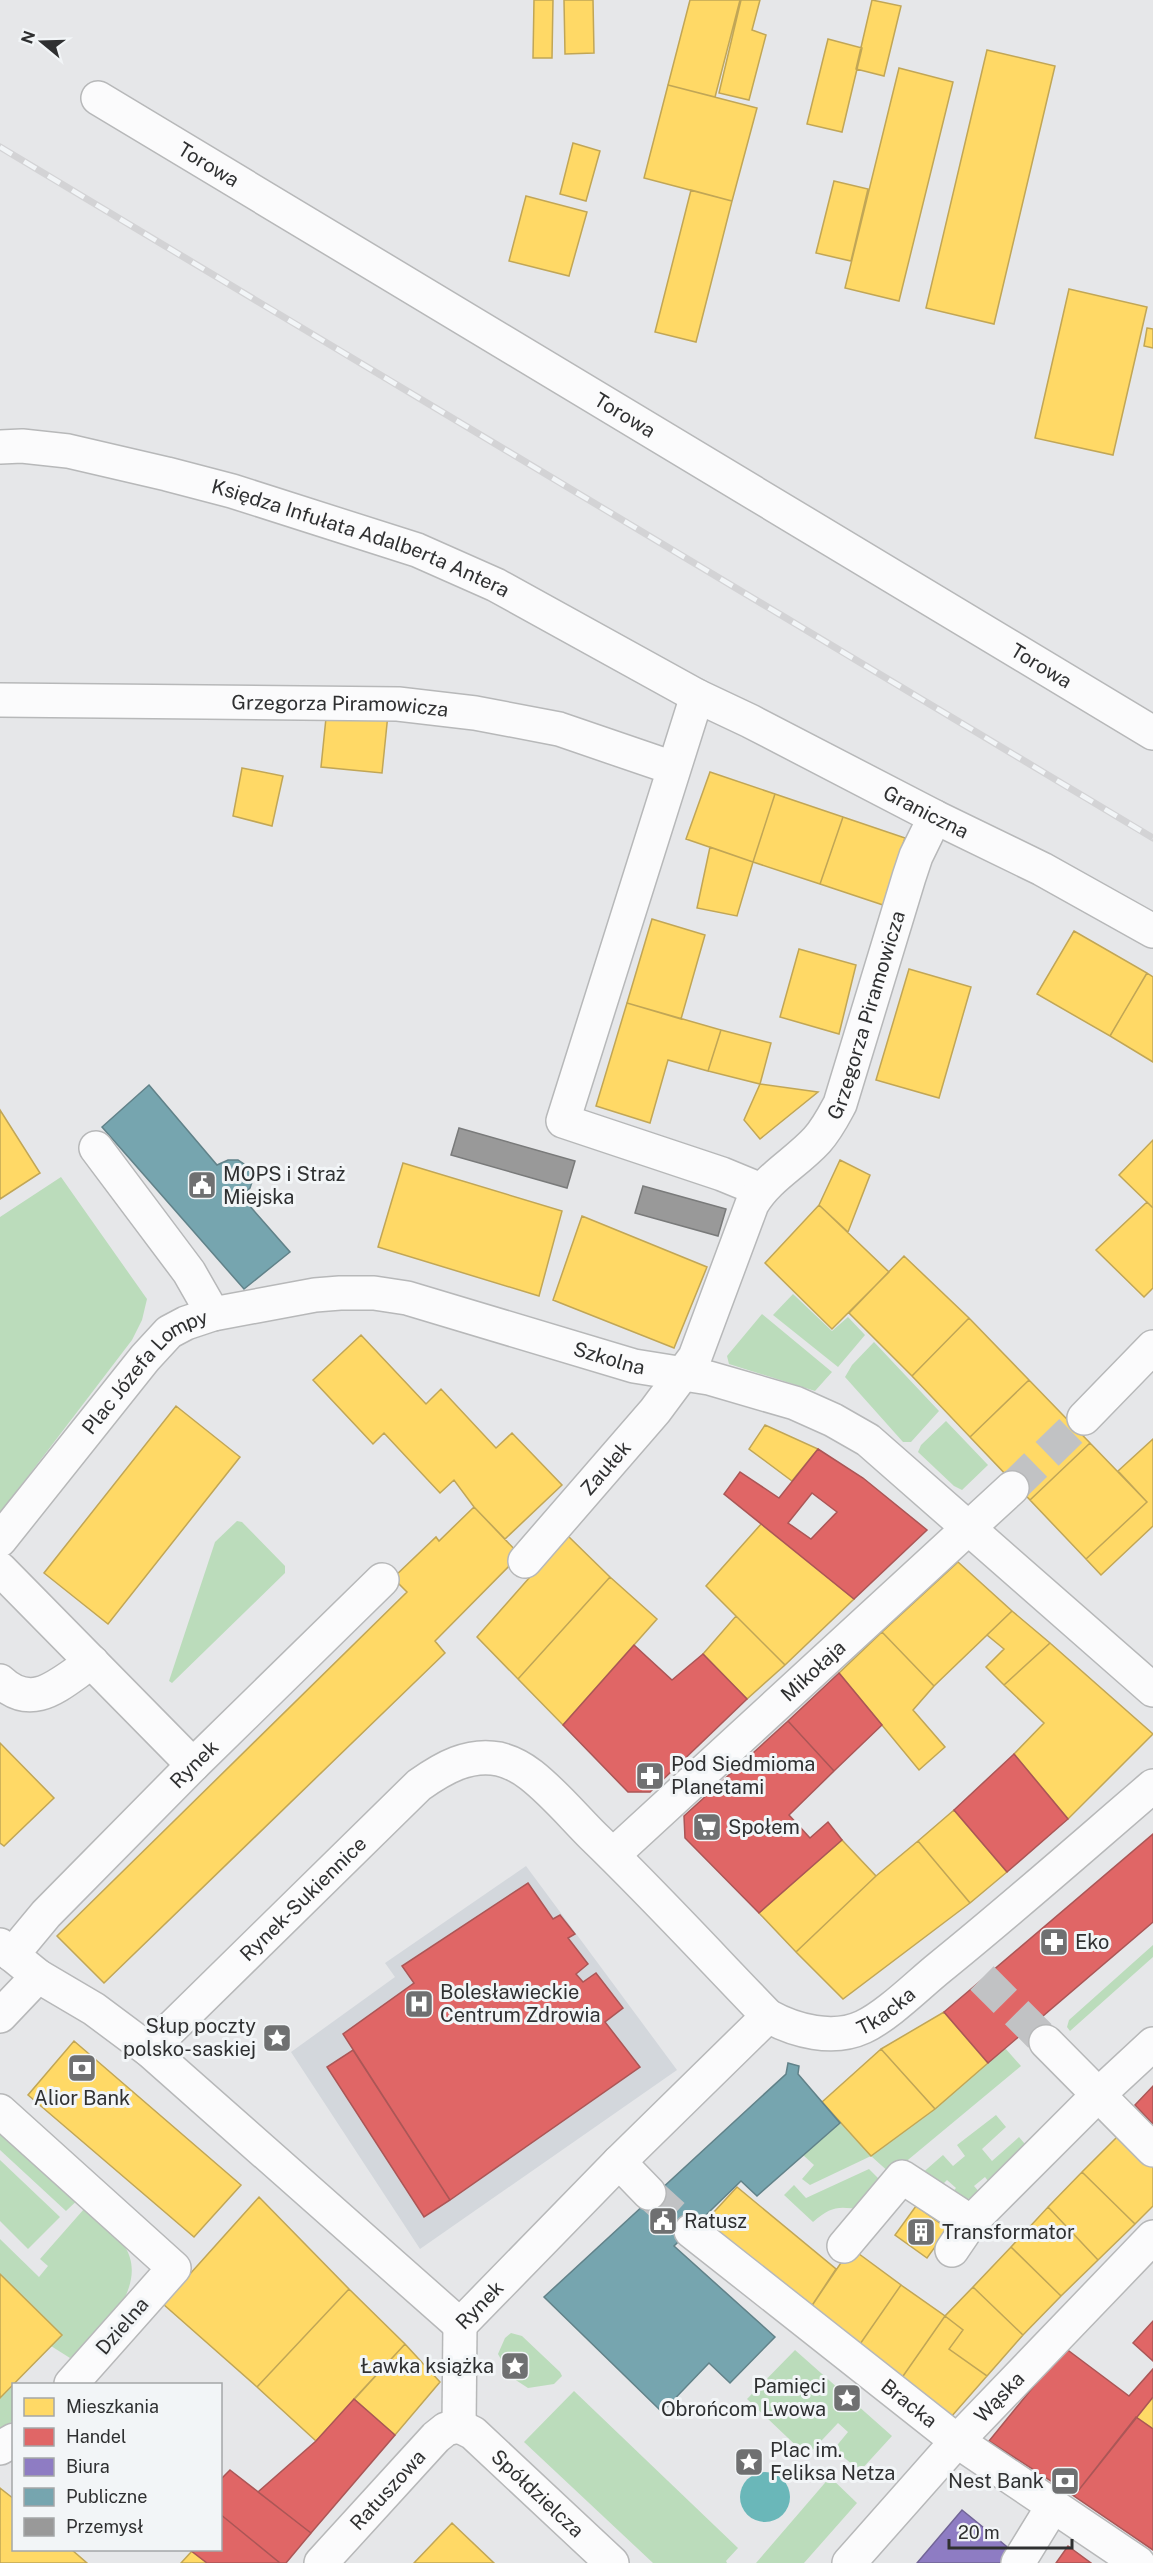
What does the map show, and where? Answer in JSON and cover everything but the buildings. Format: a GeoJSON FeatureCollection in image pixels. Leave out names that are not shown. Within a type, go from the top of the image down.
{"type":"FeatureCollection","features":[{"type":"Feature","properties":{"kind":"street","name":"Torowa"},"geometry":{"type":"LineString","coordinates":[[98,98],[1153,733]]}},
{"type":"Feature","properties":{"kind":"street","name":"Księdza Infułata Adalberta Antera"},"geometry":{"type":"LineString","coordinates":[[0,447],[22,446],[68,452],[166,474],[232,491],[417,550],[496,585],[697,696]]}},
{"type":"Feature","properties":{"kind":"street"},"geometry":{"type":"LineString","coordinates":[[697,696],[563,1121],[722,1174],[761,1190]]}},
{"type":"Feature","properties":{"kind":"street","name":"Graniczna"},"geometry":{"type":"LineString","coordinates":[[697,696],[1042,869],[1153,931]]}},
{"type":"Feature","properties":{"kind":"street","name":"Grzegorza Piramowicza"},"geometry":{"type":"LineString","coordinates":[[0,700],[398,704],[475,714],[559,729],[673,768]]}},
{"type":"Feature","properties":{"kind":"street","name":"Grzegorza Piramowicza"},"geometry":{"type":"LineString","coordinates":[[684,1373],[704,1339],[745,1221],[761,1190],[816,1142],[829,1125],[840,1104],[909,877],[916,856],[935,817]]}},
{"type":"Feature","properties":{"kind":"street","name":"Plac Józefa Lompy"},"geometry":{"type":"LineString","coordinates":[[0,1540],[165,1337],[180,1326],[213,1314],[189,1272],[96,1148]]}},
{"type":"Feature","properties":{"kind":"street","name":"Szkolna"},"geometry":{"type":"LineString","coordinates":[[213,1314],[315,1294],[374,1293],[407,1298],[634,1366],[684,1373],[795,1403],[833,1420],[868,1440],[1153,1690]]}},
{"type":"Feature","properties":{"kind":"street"},"geometry":{"type":"LineString","coordinates":[[1084,1418],[1153,1347]]}},
{"type":"Feature","properties":{"kind":"street","name":"Zaułek"},"geometry":{"type":"LineString","coordinates":[[525,1561],[655,1411],[684,1373]]}},
{"type":"Feature","properties":{"kind":"street","name":"Mikołaja"},"geometry":{"type":"LineString","coordinates":[[613,1855],[1012,1488]]}},
{"type":"Feature","properties":{"kind":"street"},"geometry":{"type":"LineString","coordinates":[[0,1569],[193,1765]]}},
{"type":"Feature","properties":{"kind":"street","name":"Rynek"},"geometry":{"type":"LineString","coordinates":[[6,1950],[46,1914],[193,1765],[382,1580]]}},
{"type":"Feature","properties":{"kind":"street"},"geometry":{"type":"LineString","coordinates":[[0,1681],[9,1689],[20,1694],[42,1695],[92,1662]]}},
{"type":"Feature","properties":{"kind":"street","name":"Rynek-Sukiennice"},"geometry":{"type":"LineString","coordinates":[[149,2050],[419,1785],[441,1769],[481,1758],[500,1759],[517,1765],[533,1777],[613,1855]]}},
{"type":"Feature","properties":{"kind":"street","name":"Tkacka"},"geometry":{"type":"LineString","coordinates":[[613,1855],[768,2016],[786,2026],[809,2033],[849,2031],[864,2027],[958,1953],[1153,1785]]}},
{"type":"Feature","properties":{"kind":"street"},"geometry":{"type":"LineString","coordinates":[[6,1950],[38,1976],[94,2009],[149,2050]]}},
{"type":"Feature","properties":{"kind":"street"},"geometry":{"type":"LineString","coordinates":[[0,2016],[38,1976]]}},
{"type":"Feature","properties":{"kind":"street","name":"Rynek"},"geometry":{"type":"LineString","coordinates":[[149,2050],[460,2325],[619,2162],[768,2016]]}},
{"type":"Feature","properties":{"kind":"street"},"geometry":{"type":"LineString","coordinates":[[1046,2042],[1153,2150]]}},
{"type":"Feature","properties":{"kind":"street"},"geometry":{"type":"LineString","coordinates":[[952,2250],[971,2222],[1098,2095],[1153,2044]]}},
{"type":"Feature","properties":{"kind":"street","name":"Dzielna"},"geometry":{"type":"LineString","coordinates":[[0,2111],[174,2268],[73,2383]]}},
{"type":"Feature","properties":{"kind":"street"},"geometry":{"type":"LineString","coordinates":[[619,2162],[649,2193]]}},
{"type":"Feature","properties":{"kind":"street"},"geometry":{"type":"LineString","coordinates":[[844,2246],[902,2177],[971,2222]]}},
{"type":"Feature","properties":{"kind":"street","name":"Bracka"},"geometry":{"type":"LineString","coordinates":[[691,2230],[957,2441],[1138,2563]]}},
{"type":"Feature","properties":{"kind":"street","name":"Wąska"},"geometry":{"type":"LineString","coordinates":[[849,2563],[957,2441],[1153,2237]]}},
{"type":"Feature","properties":{"kind":"street"},"geometry":{"type":"LineString","coordinates":[[459,2426],[460,2325]]}},
{"type":"Feature","properties":{"kind":"street","name":"Ratuszowa"},"geometry":{"type":"LineString","coordinates":[[321,2563],[436,2437],[446,2429],[459,2426]]}},
{"type":"Feature","properties":{"kind":"street","name":"Spółdzielcza"},"geometry":{"type":"LineString","coordinates":[[459,2426],[480,2439],[612,2563]]}},
{"type":"Feature","properties":{"kind":"street"},"geometry":{"type":"LineString","coordinates":[[1018,2563],[1053,2506]]}},
{"type":"Feature","properties":{"kind":"shaded area"},"geometry":{"type":"Polygon","coordinates":[[[526,1866],[677,2070],[420,2249],[291,2052],[395,1977],[385,1963],[526,1866]]]}},
{"type":"Feature","properties":{"kind":"green space"},"geometry":{"type":"Polygon","coordinates":[[[61,1177],[147,1299],[142,1320],[132,1340],[0,1513],[0,1217],[61,1177]]]}},
{"type":"Feature","properties":{"kind":"green space"},"geometry":{"type":"Polygon","coordinates":[[[793,1294],[832,1331],[848,1317],[865,1335],[838,1367],[773,1315],[793,1294]]]}},
{"type":"Feature","properties":{"kind":"green space"},"geometry":{"type":"Polygon","coordinates":[[[762,1314],[832,1372],[815,1391],[729,1364],[727,1356],[762,1314]]]}},
{"type":"Feature","properties":{"kind":"green space"},"geometry":{"type":"Polygon","coordinates":[[[874,1342],[939,1411],[911,1442],[903,1442],[845,1377],[852,1365],[874,1342]]]}},
{"type":"Feature","properties":{"kind":"green space"},"geometry":{"type":"Polygon","coordinates":[[[946,1421],[988,1465],[962,1490],[954,1486],[918,1452],[921,1445],[946,1421]]]}},
{"type":"Feature","properties":{"kind":"green space"},"geometry":{"type":"Polygon","coordinates":[[[237,1521],[242,1522],[285,1566],[285,1573],[172,1683],[169,1681],[215,1542],[237,1521]]]}},
{"type":"Feature","properties":{"kind":"green space"},"geometry":{"type":"Polygon","coordinates":[[[1153,1945],[1153,1957],[1070,2031],[1067,2027],[1069,2020],[1153,1945]]]}},
{"type":"Feature","properties":{"kind":"green space"},"geometry":{"type":"Polygon","coordinates":[[[1005,2048],[1021,2066],[891,2174],[871,2156],[935,2109],[1005,2048]]]}},
{"type":"Feature","properties":{"kind":"green space"},"geometry":{"type":"Polygon","coordinates":[[[996,2115],[1006,2127],[982,2149],[992,2161],[1019,2137],[1030,2150],[991,2185],[985,2177],[974,2186],[981,2194],[968,2199],[948,2197],[956,2188],[947,2180],[937,2190],[920,2175],[943,2155],[953,2166],[965,2156],[957,2145],[996,2115]]]}},
{"type":"Feature","properties":{"kind":"green space"},"geometry":{"type":"Polygon","coordinates":[[[0,2120],[83,2195],[66,2211],[0,2150],[0,2120]]]}},
{"type":"Feature","properties":{"kind":"green space"},"geometry":{"type":"Polygon","coordinates":[[[840,2123],[871,2156],[810,2185],[802,2179],[814,2165],[803,2155],[840,2123]]]}},
{"type":"Feature","properties":{"kind":"green space"},"geometry":{"type":"Polygon","coordinates":[[[0,2160],[60,2217],[28,2249],[0,2221],[0,2160]]]}},
{"type":"Feature","properties":{"kind":"green space"},"geometry":{"type":"Polygon","coordinates":[[[869,2169],[883,2183],[862,2210],[836,2208],[813,2222],[784,2195],[794,2185],[806,2198],[869,2169]]]}},
{"type":"Feature","properties":{"kind":"green space"},"geometry":{"type":"Polygon","coordinates":[[[84,2209],[111,2231],[125,2247],[131,2262],[131,2278],[118,2310],[95,2338],[70,2358],[51,2346],[0,2274],[0,2239],[39,2277],[48,2266],[40,2259],[84,2209]]]}},
{"type":"Feature","properties":{"kind":"green space"},"geometry":{"type":"Polygon","coordinates":[[[511,2333],[522,2336],[560,2372],[562,2376],[554,2384],[528,2388],[511,2377],[498,2354],[505,2338],[511,2333]]]}},
{"type":"Feature","properties":{"kind":"green space"},"geometry":{"type":"Polygon","coordinates":[[[795,2350],[892,2436],[860,2471],[834,2449],[848,2432],[838,2423],[807,2456],[747,2399],[795,2350]]]}},
{"type":"Feature","properties":{"kind":"green space"},"geometry":{"type":"Polygon","coordinates":[[[12,2387],[12,2421],[0,2434],[0,2398],[12,2387]]]}},
{"type":"Feature","properties":{"kind":"green space"},"geometry":{"type":"Polygon","coordinates":[[[574,2391],[738,2548],[726,2561],[727,2563],[653,2563],[524,2442],[574,2391]]]}},
{"type":"Feature","properties":{"kind":"green space"},"geometry":{"type":"Polygon","coordinates":[[[830,2477],[857,2503],[804,2563],[756,2563],[830,2477]]]}},
{"type":"Feature","properties":{"kind":"water"},"geometry":{"type":"Polygon","coordinates":[[[760,2472],[770,2472],[783,2479],[790,2492],[790,2502],[783,2515],[770,2522],[760,2522],[751,2518],[744,2511],[740,2502],[740,2492],[744,2483],[751,2476],[760,2472]]]}},
{"type":"Feature","properties":{"kind":"tunnel"},"geometry":{"type":"LineString","coordinates":[[1012,1488],[1084,1418]]}},
{"type":"Feature","properties":{"kind":"tunnel"},"geometry":{"type":"LineString","coordinates":[[982,1978],[1046,2042]]}},
{"type":"Feature","properties":{"kind":"tunnel"},"geometry":{"type":"LineString","coordinates":[[649,2193],[691,2231]]}},
{"type":"Feature","properties":{"kind":"railway"},"geometry":{"type":"LineString","coordinates":[[0,147],[1153,838]]}},
{"type":"Feature","properties":{"kind":"place","name":"MOPS i Straż Miejska"},"geometry":{"type":"Point","coordinates":[202,1185]}},
{"type":"Feature","properties":{"kind":"place","name":"Pod Siedmioma Planetami"},"geometry":{"type":"Point","coordinates":[650,1776]}},
{"type":"Feature","properties":{"kind":"place","name":"Społem"},"geometry":{"type":"Point","coordinates":[707,1827]}},
{"type":"Feature","properties":{"kind":"place","name":"Eko"},"geometry":{"type":"Point","coordinates":[1054,1942]}},
{"type":"Feature","properties":{"kind":"place","name":"Bolesławieckie Centrum Zdrowia"},"geometry":{"type":"Point","coordinates":[419,2004]}},
{"type":"Feature","properties":{"kind":"place","name":"Słup poczty polsko-saskiej"},"geometry":{"type":"Point","coordinates":[277,2038]}},
{"type":"Feature","properties":{"kind":"place","name":"Alior Bank"},"geometry":{"type":"Point","coordinates":[82,2068]}},
{"type":"Feature","properties":{"kind":"place","name":"Ratusz"},"geometry":{"type":"Point","coordinates":[663,2221]}},
{"type":"Feature","properties":{"kind":"place","name":"Transformator"},"geometry":{"type":"Point","coordinates":[921,2232]}},
{"type":"Feature","properties":{"kind":"place","name":"Ławka książka"},"geometry":{"type":"Point","coordinates":[515,2366]}},
{"type":"Feature","properties":{"kind":"place","name":"Pamięci Obrońcom Lwowa"},"geometry":{"type":"Point","coordinates":[847,2398]}},
{"type":"Feature","properties":{"kind":"place","name":"Plac im. Feliksa Netza"},"geometry":{"type":"Point","coordinates":[749,2462]}},
{"type":"Feature","properties":{"kind":"place","name":"Nest Bank"},"geometry":{"type":"Point","coordinates":[1065,2481]}}]}
